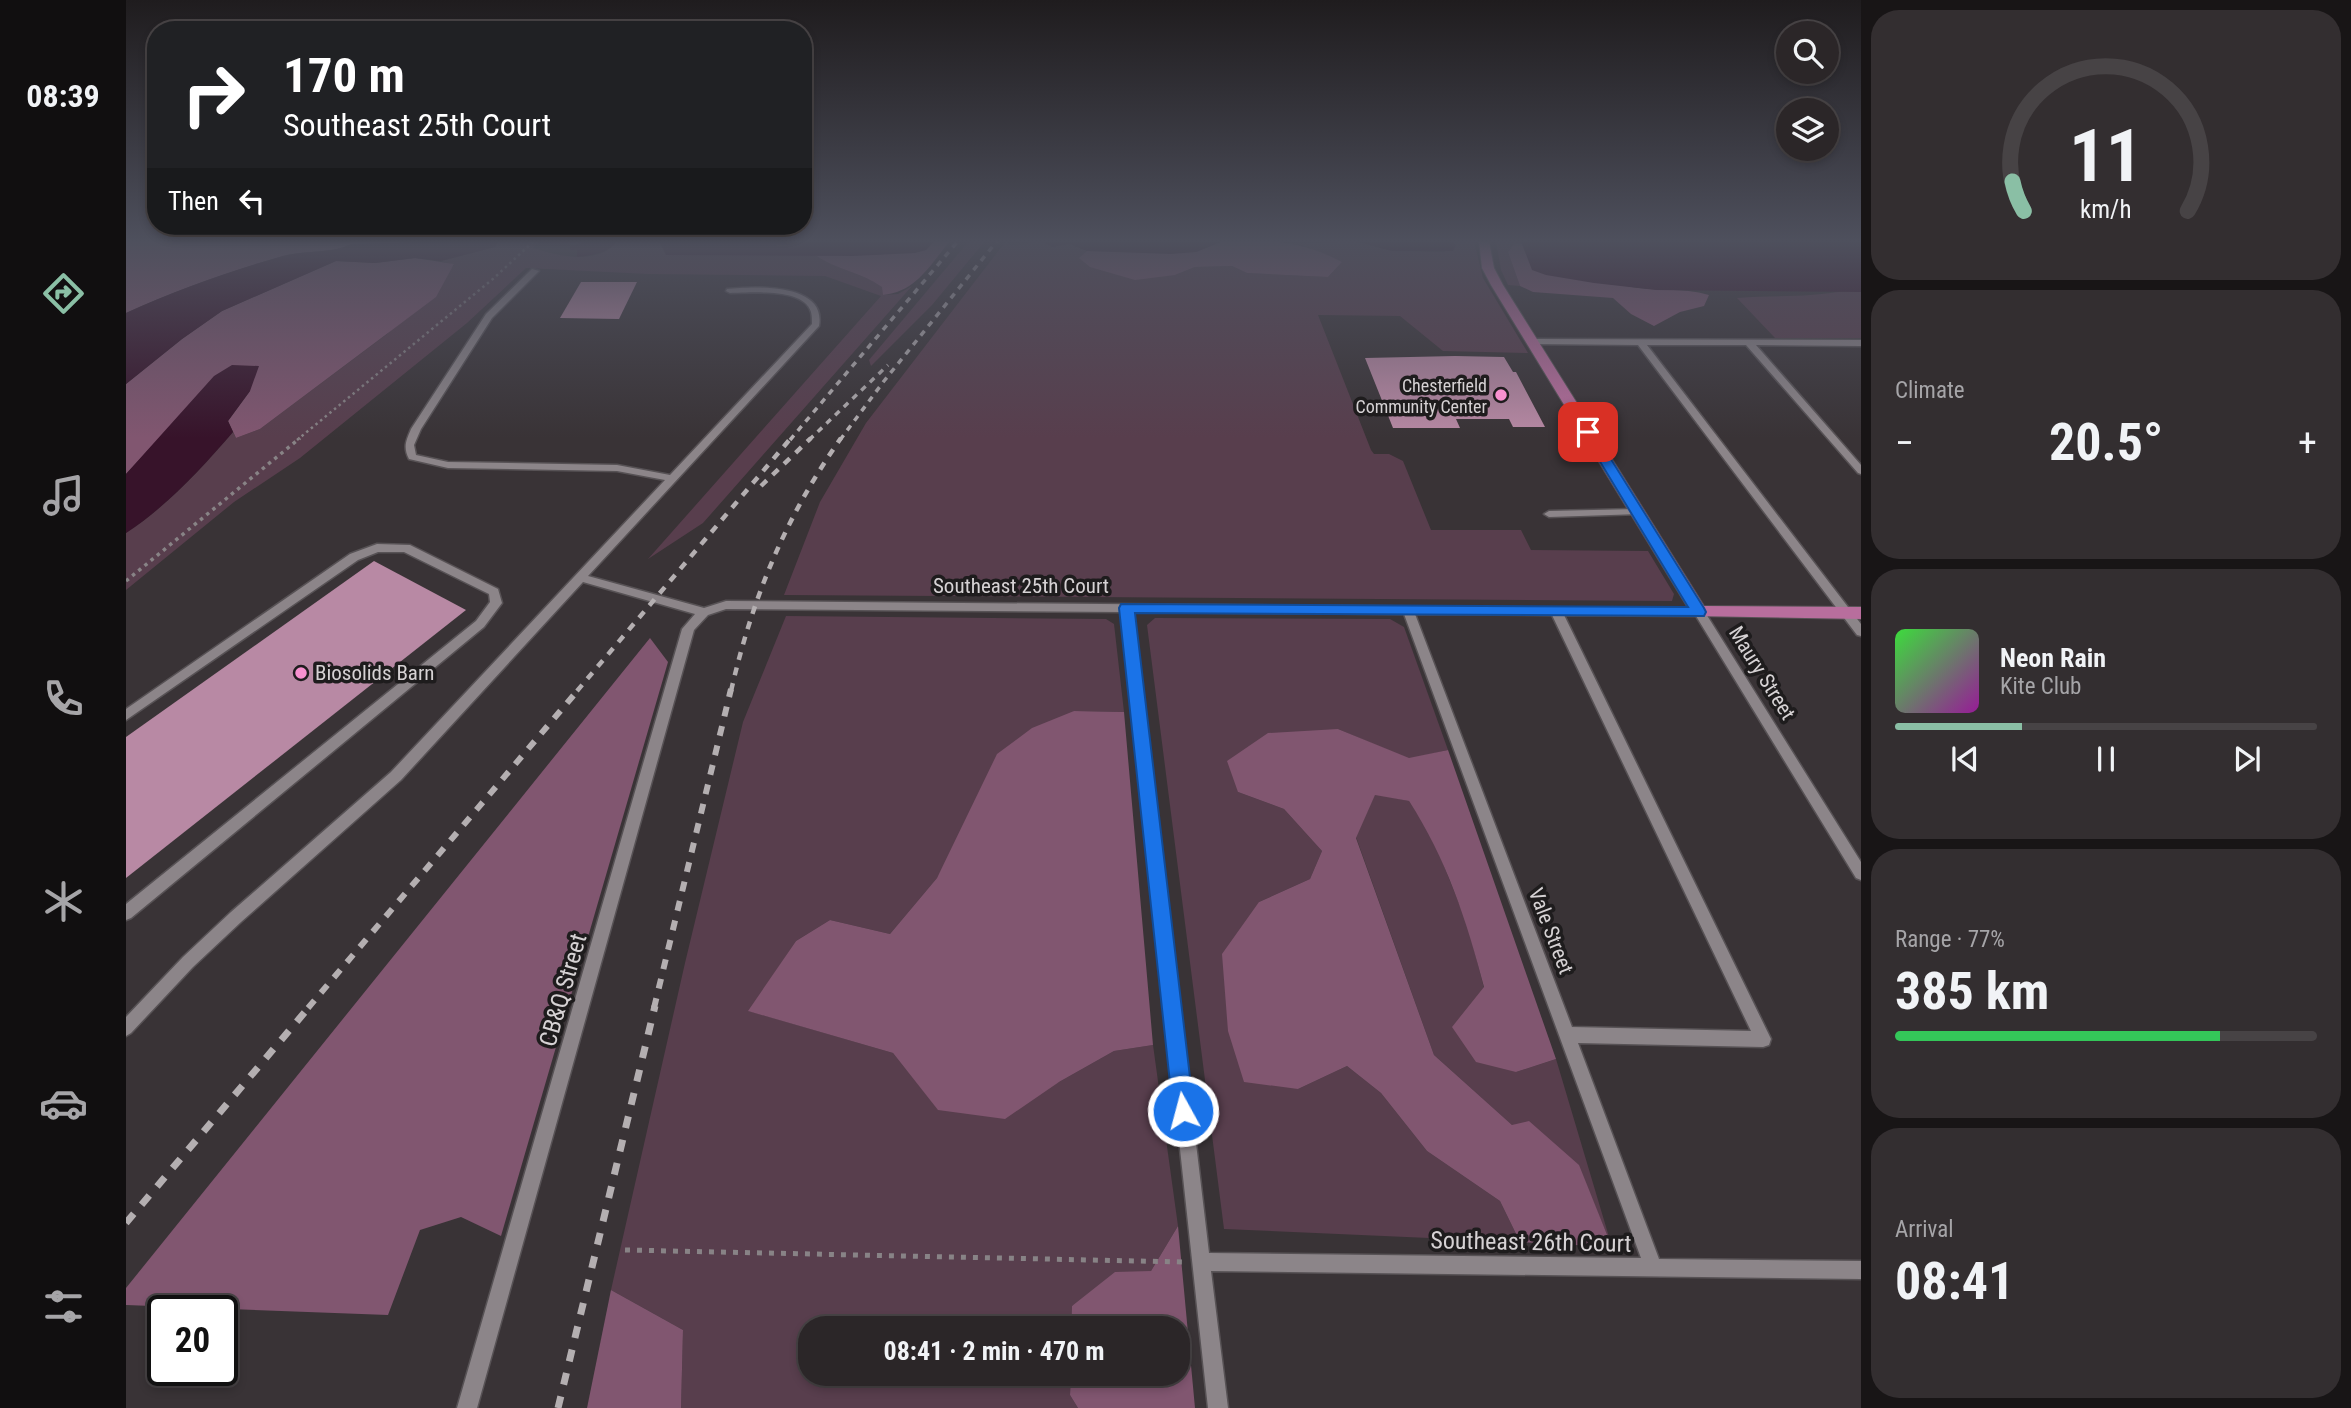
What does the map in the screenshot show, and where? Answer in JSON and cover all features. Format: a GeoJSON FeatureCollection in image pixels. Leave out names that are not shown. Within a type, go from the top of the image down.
{"type":"FeatureCollection","features":[{"type":"Feature","properties":{"kind":"main road","name":"Maury Street"},"geometry":{"type":"LineString","coordinates":[[1512,307],[1699,612]]}},
{"type":"Feature","properties":{"kind":"main road","name":"Southeast 25th Court"},"geometry":{"type":"LineString","coordinates":[[1699,612],[1854,613]]}},
{"type":"Feature","properties":{"kind":"street"},"geometry":{"type":"LineString","coordinates":[[498,307],[489,316],[415,429],[409,445],[412,457],[449,466],[617,468],[674,479]]}},
{"type":"Feature","properties":{"kind":"street"},"geometry":{"type":"LineString","coordinates":[[126,1028],[236,917],[396,776],[816,324],[818,314],[814,307]]}},
{"type":"Feature","properties":{"kind":"street"},"geometry":{"type":"LineString","coordinates":[[1533,342],[1860,344]]}},
{"type":"Feature","properties":{"kind":"street"},"geometry":{"type":"LineString","coordinates":[[1641,343],[1854,613],[1861,632]]}},
{"type":"Feature","properties":{"kind":"street"},"geometry":{"type":"LineString","coordinates":[[1749,343],[1861,471]]}},
{"type":"Feature","properties":{"kind":"street"},"geometry":{"type":"LineString","coordinates":[[1549,514],[1637,512]]}},
{"type":"Feature","properties":{"kind":"street"},"geometry":{"type":"LineString","coordinates":[[126,715],[354,557],[377,548],[406,548],[494,592],[496,603],[480,624],[126,913]]}},
{"type":"Feature","properties":{"kind":"street"},"geometry":{"type":"LineString","coordinates":[[582,578],[704,612]]}},
{"type":"Feature","properties":{"kind":"street","name":"Southeast 25th Court"},"geometry":{"type":"LineString","coordinates":[[704,612],[726,605],[1699,612]]}},
{"type":"Feature","properties":{"kind":"street"},"geometry":{"type":"LineString","coordinates":[[1127,608],[1218,1408]]}},
{"type":"Feature","properties":{"kind":"street","name":"Vale Street"},"geometry":{"type":"LineString","coordinates":[[1408,610],[1654,1268]]}},
{"type":"Feature","properties":{"kind":"street"},"geometry":{"type":"LineString","coordinates":[[1556,611],[1763,1039],[1567,1035]]}},
{"type":"Feature","properties":{"kind":"street","name":"CB&Q Street"},"geometry":{"type":"LineString","coordinates":[[467,1408],[688,629],[704,612]]}},
{"type":"Feature","properties":{"kind":"street","name":"Maury Street"},"geometry":{"type":"LineString","coordinates":[[1699,612],[1861,874]]}},
{"type":"Feature","properties":{"kind":"street","name":"Southeast 26th Court"},"geometry":{"type":"LineString","coordinates":[[1200,1262],[1861,1270]]}},
{"type":"Feature","properties":{"kind":"path"},"geometry":{"type":"LineString","coordinates":[[126,580],[459,307]]}},
{"type":"Feature","properties":{"kind":"path"},"geometry":{"type":"LineString","coordinates":[[625,1251],[1200,1262]]}},
{"type":"Feature","properties":{"kind":"shaded area"},"geometry":{"type":"Polygon","coordinates":[[[126,307],[140,307],[126,313],[126,307]]]}},
{"type":"Feature","properties":{"kind":"shaded area"},"geometry":{"type":"Polygon","coordinates":[[[141,307],[232,307],[182,339],[126,384],[126,313],[141,307]]]}},
{"type":"Feature","properties":{"kind":"shaded area"},"geometry":{"type":"Polygon","coordinates":[[[232,307],[423,307],[260,429],[236,438],[228,421],[250,391],[178,418],[126,474],[126,384],[222,311],[232,307]]]}},
{"type":"Feature","properties":{"kind":"shaded area"},"geometry":{"type":"Polygon","coordinates":[[[414,307],[484,307],[300,458],[234,502],[126,590],[126,533],[169,499],[233,432],[236,438],[260,429],[387,334],[414,307]]]}},
{"type":"Feature","properties":{"kind":"shaded area"},"geometry":{"type":"Polygon","coordinates":[[[872,307],[894,307],[703,523],[648,559],[872,307]]]}},
{"type":"Feature","properties":{"kind":"shaded area"},"geometry":{"type":"Polygon","coordinates":[[[914,307],[930,307],[871,366],[869,360],[914,307]]]}},
{"type":"Feature","properties":{"kind":"shaded area"},"geometry":{"type":"Polygon","coordinates":[[[955,307],[1500,307],[1528,353],[1443,351],[1400,316],[1318,315],[1371,450],[1374,454],[1389,454],[1403,461],[1431,530],[1521,530],[1531,550],[1648,551],[1674,594],[1672,601],[784,595],[820,502],[866,423],[955,307]]]}},
{"type":"Feature","properties":{"kind":"shaded area"},"geometry":{"type":"Polygon","coordinates":[[[1623,307],[1701,307],[1680,312],[1654,326],[1623,307]]]}},
{"type":"Feature","properties":{"kind":"shaded area"},"geometry":{"type":"Polygon","coordinates":[[[1745,307],[1861,307],[1861,338],[1775,338],[1745,307]]]}},
{"type":"Feature","properties":{"kind":"shaded area"},"geometry":{"type":"Polygon","coordinates":[[[232,365],[259,366],[250,391],[228,421],[233,432],[169,499],[126,533],[126,474],[214,376],[232,365]]]}},
{"type":"Feature","properties":{"kind":"shaded area"},"geometry":{"type":"Polygon","coordinates":[[[786,616],[1106,619],[1114,624],[1124,712],[1074,711],[955,845],[937,878],[890,934],[830,920],[796,941],[749,1011],[893,1053],[938,1109],[1059,1082],[1114,1051],[1153,1045],[1178,1226],[1151,1271],[1072,1306],[1072,1316],[798,1316],[798,1386],[1070,1386],[1070,1395],[1078,1408],[681,1408],[683,1330],[611,1290],[743,722],[786,616]]]}},
{"type":"Feature","properties":{"kind":"shaded area"},"geometry":{"type":"Polygon","coordinates":[[[1155,618],[1390,619],[1404,627],[1448,750],[1409,759],[1338,729],[1238,792],[1284,809],[1322,851],[1310,879],[1259,902],[1298,1089],[1347,1066],[1381,1093],[1427,1151],[1500,1201],[1520,1242],[1224,1229],[1147,625],[1155,618]]]}},
{"type":"Feature","properties":{"kind":"shaded area"},"geometry":{"type":"Polygon","coordinates":[[[650,638],[668,662],[501,1236],[461,1217],[420,1230],[388,1315],[238,1309],[238,1295],[147,1295],[147,1306],[126,1305],[126,1288],[650,638]]]}},
{"type":"Feature","properties":{"kind":"shaded area"},"geometry":{"type":"Polygon","coordinates":[[[1074,711],[1124,712],[1153,1045],[1114,1051],[1059,1082],[1005,1119],[938,1110],[893,1053],[748,1011],[796,941],[830,920],[890,934],[937,878],[997,754],[1032,728],[1074,711]]]}},
{"type":"Feature","properties":{"kind":"shaded area"},"geometry":{"type":"Polygon","coordinates":[[[1338,729],[1409,758],[1448,750],[1556,1059],[1516,1072],[1476,1062],[1452,1027],[1484,987],[1445,867],[1409,801],[1375,795],[1356,838],[1434,1055],[1512,1125],[1529,1121],[1579,1165],[1612,1247],[1520,1242],[1500,1201],[1427,1151],[1381,1093],[1347,1066],[1298,1089],[1244,1082],[1228,1031],[1222,954],[1259,902],[1310,879],[1322,851],[1284,809],[1238,792],[1227,761],[1268,733],[1338,729]]]}},
{"type":"Feature","properties":{"kind":"shaded area"},"geometry":{"type":"Polygon","coordinates":[[[1375,794],[1409,801],[1432,836],[1468,926],[1484,988],[1516,1072],[1556,1059],[1612,1247],[1578,1165],[1513,1126],[1434,1055],[1356,837],[1375,794]]]}},
{"type":"Feature","properties":{"kind":"shaded area"},"geometry":{"type":"Polygon","coordinates":[[[1178,1226],[1186,1316],[1072,1316],[1072,1306],[1115,1272],[1151,1271],[1178,1226]]]}},
{"type":"Feature","properties":{"kind":"shaded area"},"geometry":{"type":"Polygon","coordinates":[[[611,1290],[683,1330],[681,1408],[587,1408],[611,1290]]]}},
{"type":"Feature","properties":{"kind":"shaded area"},"geometry":{"type":"Polygon","coordinates":[[[1190,1354],[1195,1408],[1078,1408],[1070,1395],[1070,1386],[1190,1386],[1190,1354]]]}},
{"type":"Feature","properties":{"kind":"building"},"geometry":{"type":"Polygon","coordinates":[[[567,307],[625,307],[619,319],[560,318],[567,307]]]}},
{"type":"Feature","properties":{"kind":"building"},"geometry":{"type":"Polygon","coordinates":[[[1504,357],[1513,372],[1516,372],[1545,427],[1513,427],[1509,419],[1456,419],[1460,428],[1393,428],[1365,358],[1504,357]]]}},
{"type":"Feature","properties":{"kind":"building","name":"Biosolids Barn"},"geometry":{"type":"Polygon","coordinates":[[[374,561],[466,610],[126,878],[126,737],[374,561]]]}},
{"type":"Feature","properties":{"kind":"railway"},"geometry":{"type":"LineString","coordinates":[[790,440],[903,307]]}},
{"type":"Feature","properties":{"kind":"railway"},"geometry":{"type":"LineString","coordinates":[[840,440],[944,307]]}},
{"type":"Feature","properties":{"kind":"railway"},"geometry":{"type":"LineString","coordinates":[[809,440],[888,365]]}},
{"type":"Feature","properties":{"kind":"railway"},"geometry":{"type":"LineString","coordinates":[[577,691],[791,438]]}},
{"type":"Feature","properties":{"kind":"railway"},"geometry":{"type":"LineString","coordinates":[[761,486],[811,438]]}},
{"type":"Feature","properties":{"kind":"railway"},"geometry":{"type":"LineString","coordinates":[[731,691],[750,623],[773,559],[803,498],[841,438]]}},
{"type":"Feature","properties":{"kind":"railway"},"geometry":{"type":"LineString","coordinates":[[308,1008],[579,689]]}},
{"type":"Feature","properties":{"kind":"railway"},"geometry":{"type":"LineString","coordinates":[[654,1008],[731,689]]}},
{"type":"Feature","properties":{"kind":"railway"},"geometry":{"type":"LineString","coordinates":[[126,1223],[310,1006]]}},
{"type":"Feature","properties":{"kind":"railway"},"geometry":{"type":"LineString","coordinates":[[558,1408],[655,1006]]}},
{"type":"Feature","properties":{"kind":"place","name":"Chesterfield Community Center"},"geometry":{"type":"Point","coordinates":[1501,395]}},
{"type":"Feature","properties":{"kind":"place","name":"Biosolids Barn"},"geometry":{"type":"Point","coordinates":[301,673]}},
{"type":"Feature","properties":{"kind":"route"},"geometry":{"type":"LineString","coordinates":[[1183,1111],[1127,608],[1699,612],[1588,432]]}}]}
